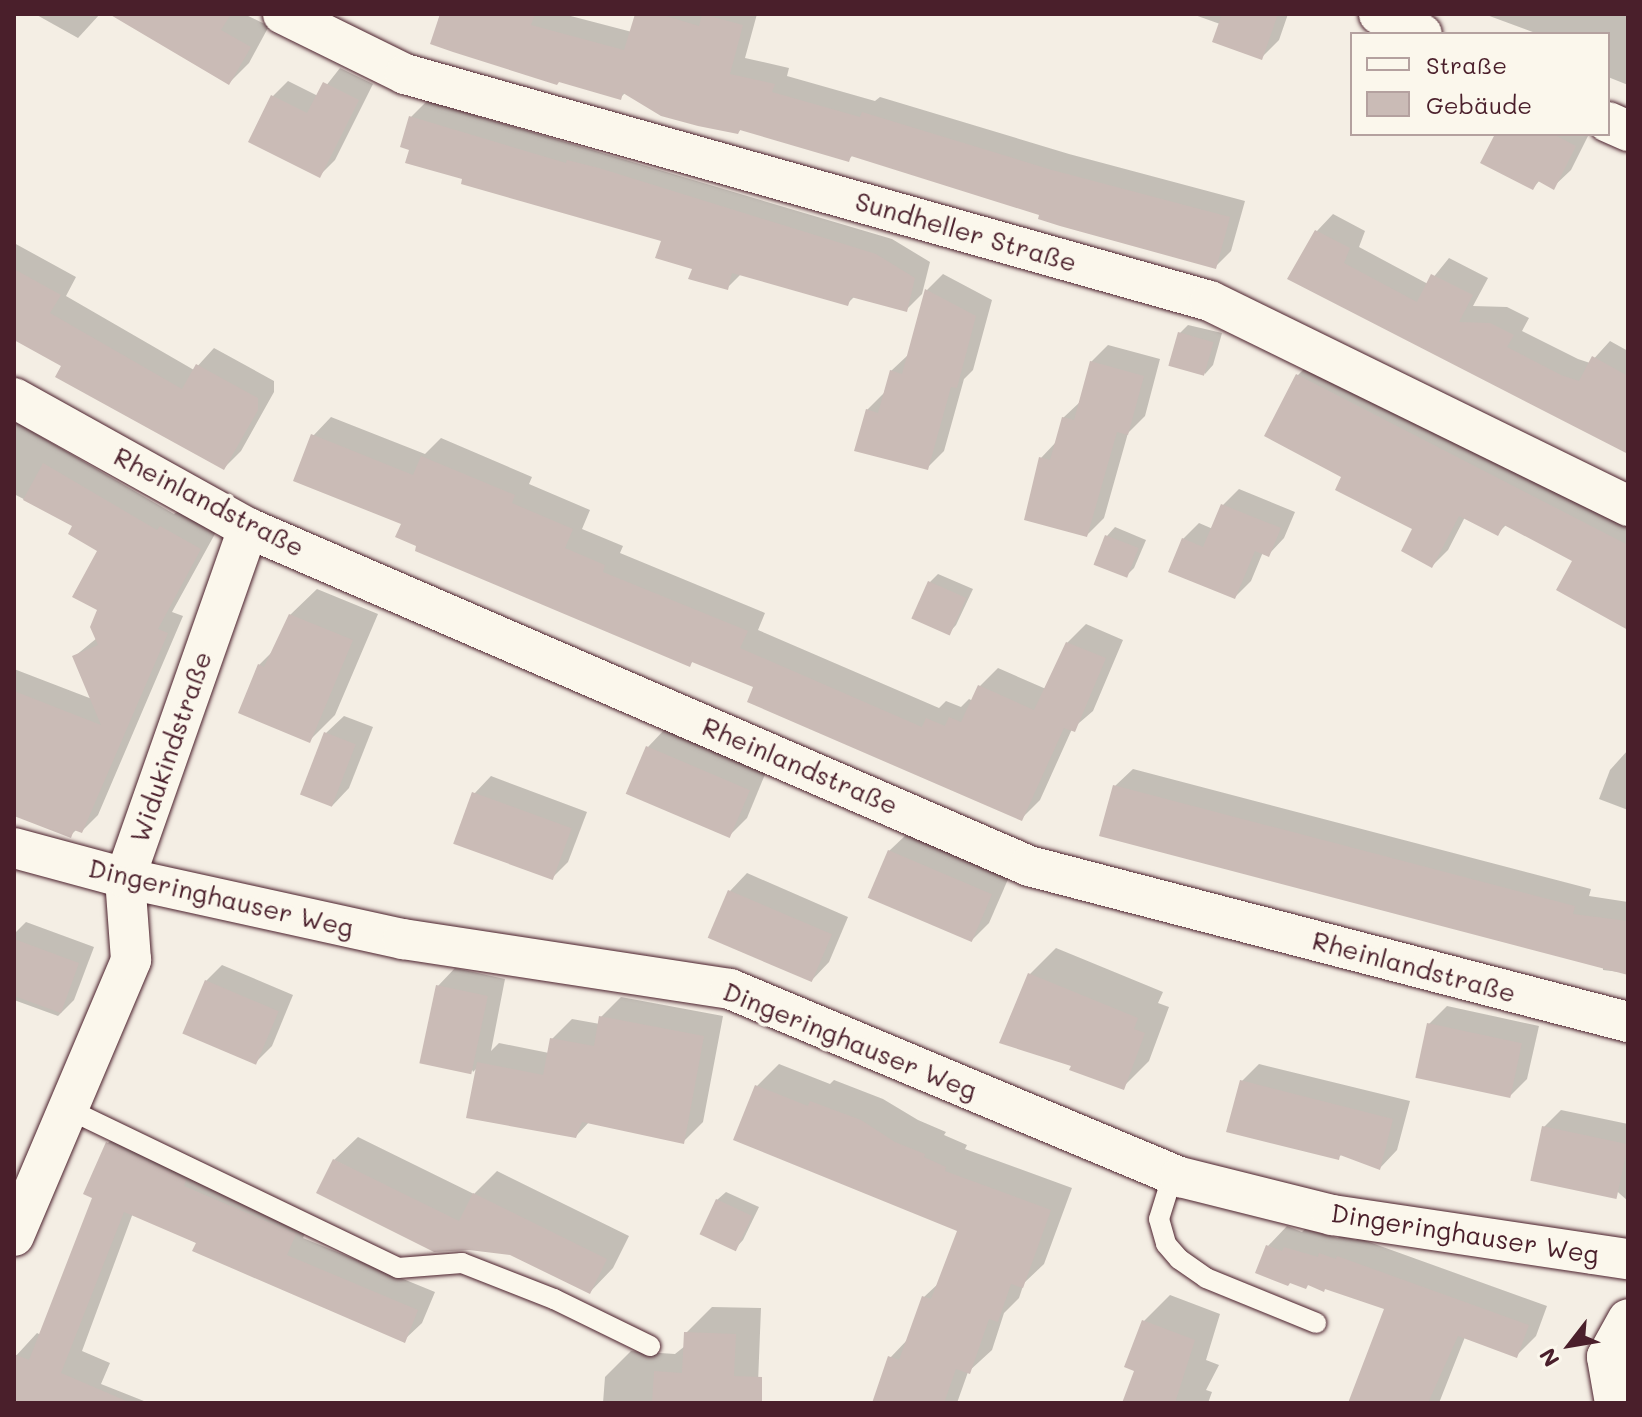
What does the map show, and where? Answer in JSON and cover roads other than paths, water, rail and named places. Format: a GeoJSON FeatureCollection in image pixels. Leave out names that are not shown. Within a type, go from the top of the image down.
{"type":"FeatureCollection","features":[{"type":"Feature","properties":{"kind":"street","name":"Sundheller Straße"},"geometry":{"type":"LineString","coordinates":[[283,14],[405,74],[1210,301],[1628,506]]}},
{"type":"Feature","properties":{"kind":"street"},"geometry":{"type":"LineString","coordinates":[[1379,14],[1418,32]]}},
{"type":"Feature","properties":{"kind":"street","name":"Rheinlandstraße"},"geometry":{"type":"LineString","coordinates":[[14,398],[248,528],[1029,866],[1628,1022]]}},
{"type":"Feature","properties":{"kind":"street","name":"Widukindstraße"},"geometry":{"type":"LineString","coordinates":[[14,1236],[131,960],[125,878],[248,528]]}},
{"type":"Feature","properties":{"kind":"street","name":"Dingeringhauser Weg"},"geometry":{"type":"LineString","coordinates":[[14,848],[125,878],[403,939],[730,989],[1173,1174],[1332,1215],[1628,1259]]}},
{"type":"Feature","properties":{"kind":"street"},"geometry":{"type":"LineString","coordinates":[[1615,1403],[1607,1357],[1628,1319]]}},
{"type":"Feature","properties":{"kind":"lane"},"geometry":{"type":"LineString","coordinates":[[68,1109],[398,1268],[462,1263],[554,1299],[650,1346]]}},
{"type":"Feature","properties":{"kind":"lane"},"geometry":{"type":"LineString","coordinates":[[1173,1174],[1159,1219],[1166,1244],[1179,1259],[1216,1282],[1316,1323]]}}]}
